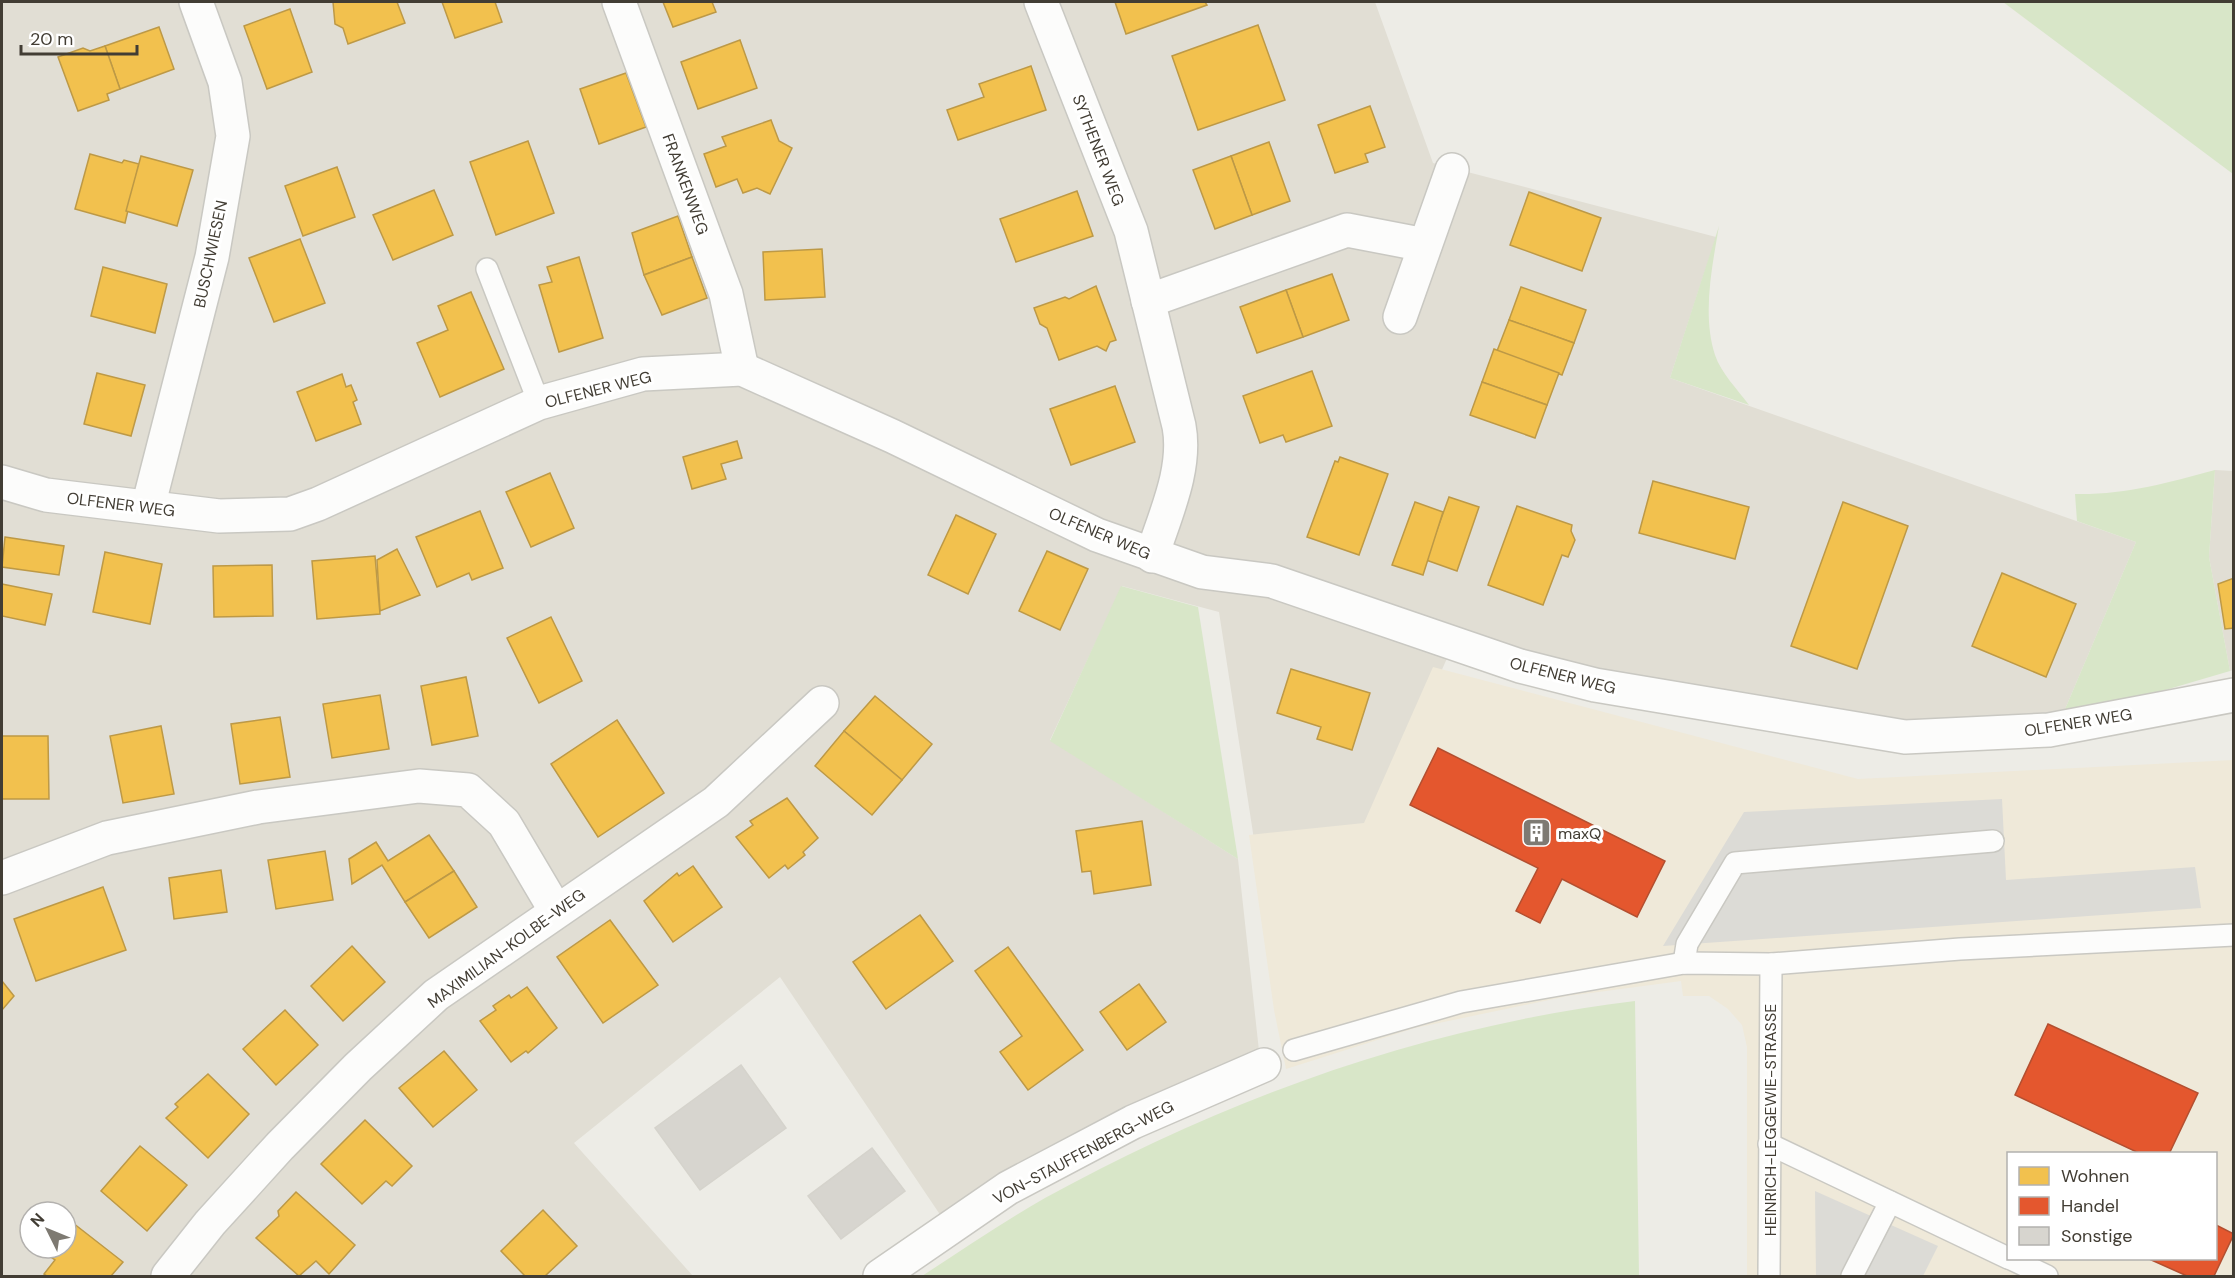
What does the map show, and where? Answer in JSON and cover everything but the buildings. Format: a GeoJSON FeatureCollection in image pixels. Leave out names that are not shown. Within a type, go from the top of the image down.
{"type":"FeatureCollection","features":[{"type":"Feature","properties":{"kind":"street","name":"BUSCHWIESEN"},"geometry":{"type":"LineString","coordinates":[[148,507],[212,257],[233,136],[225,82],[196,2]]}},
{"type":"Feature","properties":{"kind":"street","name":"FRANKENWEG"},"geometry":{"type":"LineString","coordinates":[[619,2],[726,294],[742,369]]}},
{"type":"Feature","properties":{"kind":"street","name":"SYTHENER WEG"},"geometry":{"type":"LineString","coordinates":[[1041,2],[1131,231],[1182,444],[1181,463],[1152,556]]}},
{"type":"Feature","properties":{"kind":"street"},"geometry":{"type":"LineString","coordinates":[[1400,317],[1452,170]]}},
{"type":"Feature","properties":{"kind":"street"},"geometry":{"type":"LineString","coordinates":[[1148,301],[1347,230],[1425,245]]}},
{"type":"Feature","properties":{"kind":"street","name":"OLFENER WEG"},"geometry":{"type":"LineString","coordinates":[[2,482],[46,495],[219,516],[290,514],[318,504],[539,403],[644,374],[742,369],[892,436],[1097,535],[1152,556],[1202,572],[1272,581],[1520,666],[1584,682],[1905,737],[2049,730],[2234,695]]}},
{"type":"Feature","properties":{"kind":"street","name":"MAXIMILIAN-KOLBE-WEG"},"geometry":{"type":"LineString","coordinates":[[168,1276],[210,1223],[280,1146],[367,1059],[436,995],[716,802],[822,703]]}},
{"type":"Feature","properties":{"kind":"street"},"geometry":{"type":"LineString","coordinates":[[2,878],[107,838],[258,807],[419,786],[468,790],[504,823],[556,911]]}},
{"type":"Feature","properties":{"kind":"street","name":"VON-STAUFFENBERG-WEG"},"geometry":{"type":"LineString","coordinates":[[880,1276],[1008,1188],[1133,1122],[1264,1065]]}},
{"type":"Feature","properties":{"kind":"lane"},"geometry":{"type":"LineString","coordinates":[[487,269],[539,403]]}},
{"type":"Feature","properties":{"kind":"lane"},"geometry":{"type":"LineString","coordinates":[[1684,963],[1687,944],[1734,863],[1993,841]]}},
{"type":"Feature","properties":{"kind":"lane"},"geometry":{"type":"LineString","coordinates":[[1294,1050],[1461,1002],[1684,963],[1771,964],[1960,949],[2234,935]]}},
{"type":"Feature","properties":{"kind":"lane","name":"HEINRICH-LEGGEWIE-STRASSE"},"geometry":{"type":"LineString","coordinates":[[1769,1276],[1771,964]]}},
{"type":"Feature","properties":{"kind":"lane"},"geometry":{"type":"LineString","coordinates":[[1769,1144],[2007,1257]]}},
{"type":"Feature","properties":{"kind":"lane"},"geometry":{"type":"LineString","coordinates":[[1852,1276],[1890,1202]]}},
{"type":"Feature","properties":{"kind":"lane"},"geometry":{"type":"LineString","coordinates":[[2013,1260],[2047,1276]]}},
{"type":"Feature","properties":{"kind":"shaded area"},"geometry":{"type":"Polygon","coordinates":[[[2,2],[1375,2],[1433,163],[1716,237],[1670,378],[2136,542],[2060,721],[1822,728],[1449,654],[1368,833],[1255,846],[1219,612],[1122,586],[1050,740],[1238,859],[1260,1060],[945,1222],[780,977],[574,1143],[693,1276],[2,1276],[2,2]]]}},
{"type":"Feature","properties":{"kind":"shaded area"},"geometry":{"type":"Polygon","coordinates":[[[2215,470],[2233,471],[2234,670],[2230,671],[2209,557],[2215,470]]]}},
{"type":"Feature","properties":{"kind":"shaded area"},"geometry":{"type":"Polygon","coordinates":[[[1433,667],[1858,779],[2233,760],[2233,1276],[1747,1276],[1747,1047],[1742,1025],[1728,1009],[1709,996],[1683,996],[1681,981],[1568,996],[1415,1028],[1286,1069],[1274,1010],[1249,835],[1364,823],[1433,667]]]}},
{"type":"Feature","properties":{"kind":"shaded area"},"geometry":{"type":"Polygon","coordinates":[[[2002,799],[2006,880],[2195,867],[2201,908],[1663,946],[1744,812],[2002,799]]]}},
{"type":"Feature","properties":{"kind":"shaded area"},"geometry":{"type":"Polygon","coordinates":[[[1815,1191],[1938,1246],[1923,1276],[1816,1276],[1815,1191]]]}},
{"type":"Feature","properties":{"kind":"green space"},"geometry":{"type":"Polygon","coordinates":[[[2003,2],[2233,2],[2233,174],[2003,2]]]}},
{"type":"Feature","properties":{"kind":"green space"},"geometry":{"type":"Polygon","coordinates":[[[1719,226],[1710,291],[1711,340],[1721,368],[1749,405],[1670,378],[1719,226]]]}},
{"type":"Feature","properties":{"kind":"green space"},"geometry":{"type":"Polygon","coordinates":[[[2215,470],[2209,557],[2230,671],[2060,721],[2136,542],[2077,521],[2075,494],[2111,492],[2163,484],[2215,470]]]}},
{"type":"Feature","properties":{"kind":"green space"},"geometry":{"type":"Polygon","coordinates":[[[1121,586],[1198,607],[1238,859],[1050,741],[1121,586]]]}},
{"type":"Feature","properties":{"kind":"green space"},"geometry":{"type":"Polygon","coordinates":[[[1635,1001],[1639,1276],[922,1276],[1045,1198],[1185,1128],[1257,1098],[1331,1071],[1481,1028],[1557,1012],[1635,1001]]]}},
{"type":"Feature","properties":{"kind":"place","name":"maxQ"},"geometry":{"type":"Point","coordinates":[1537,833]}}]}
